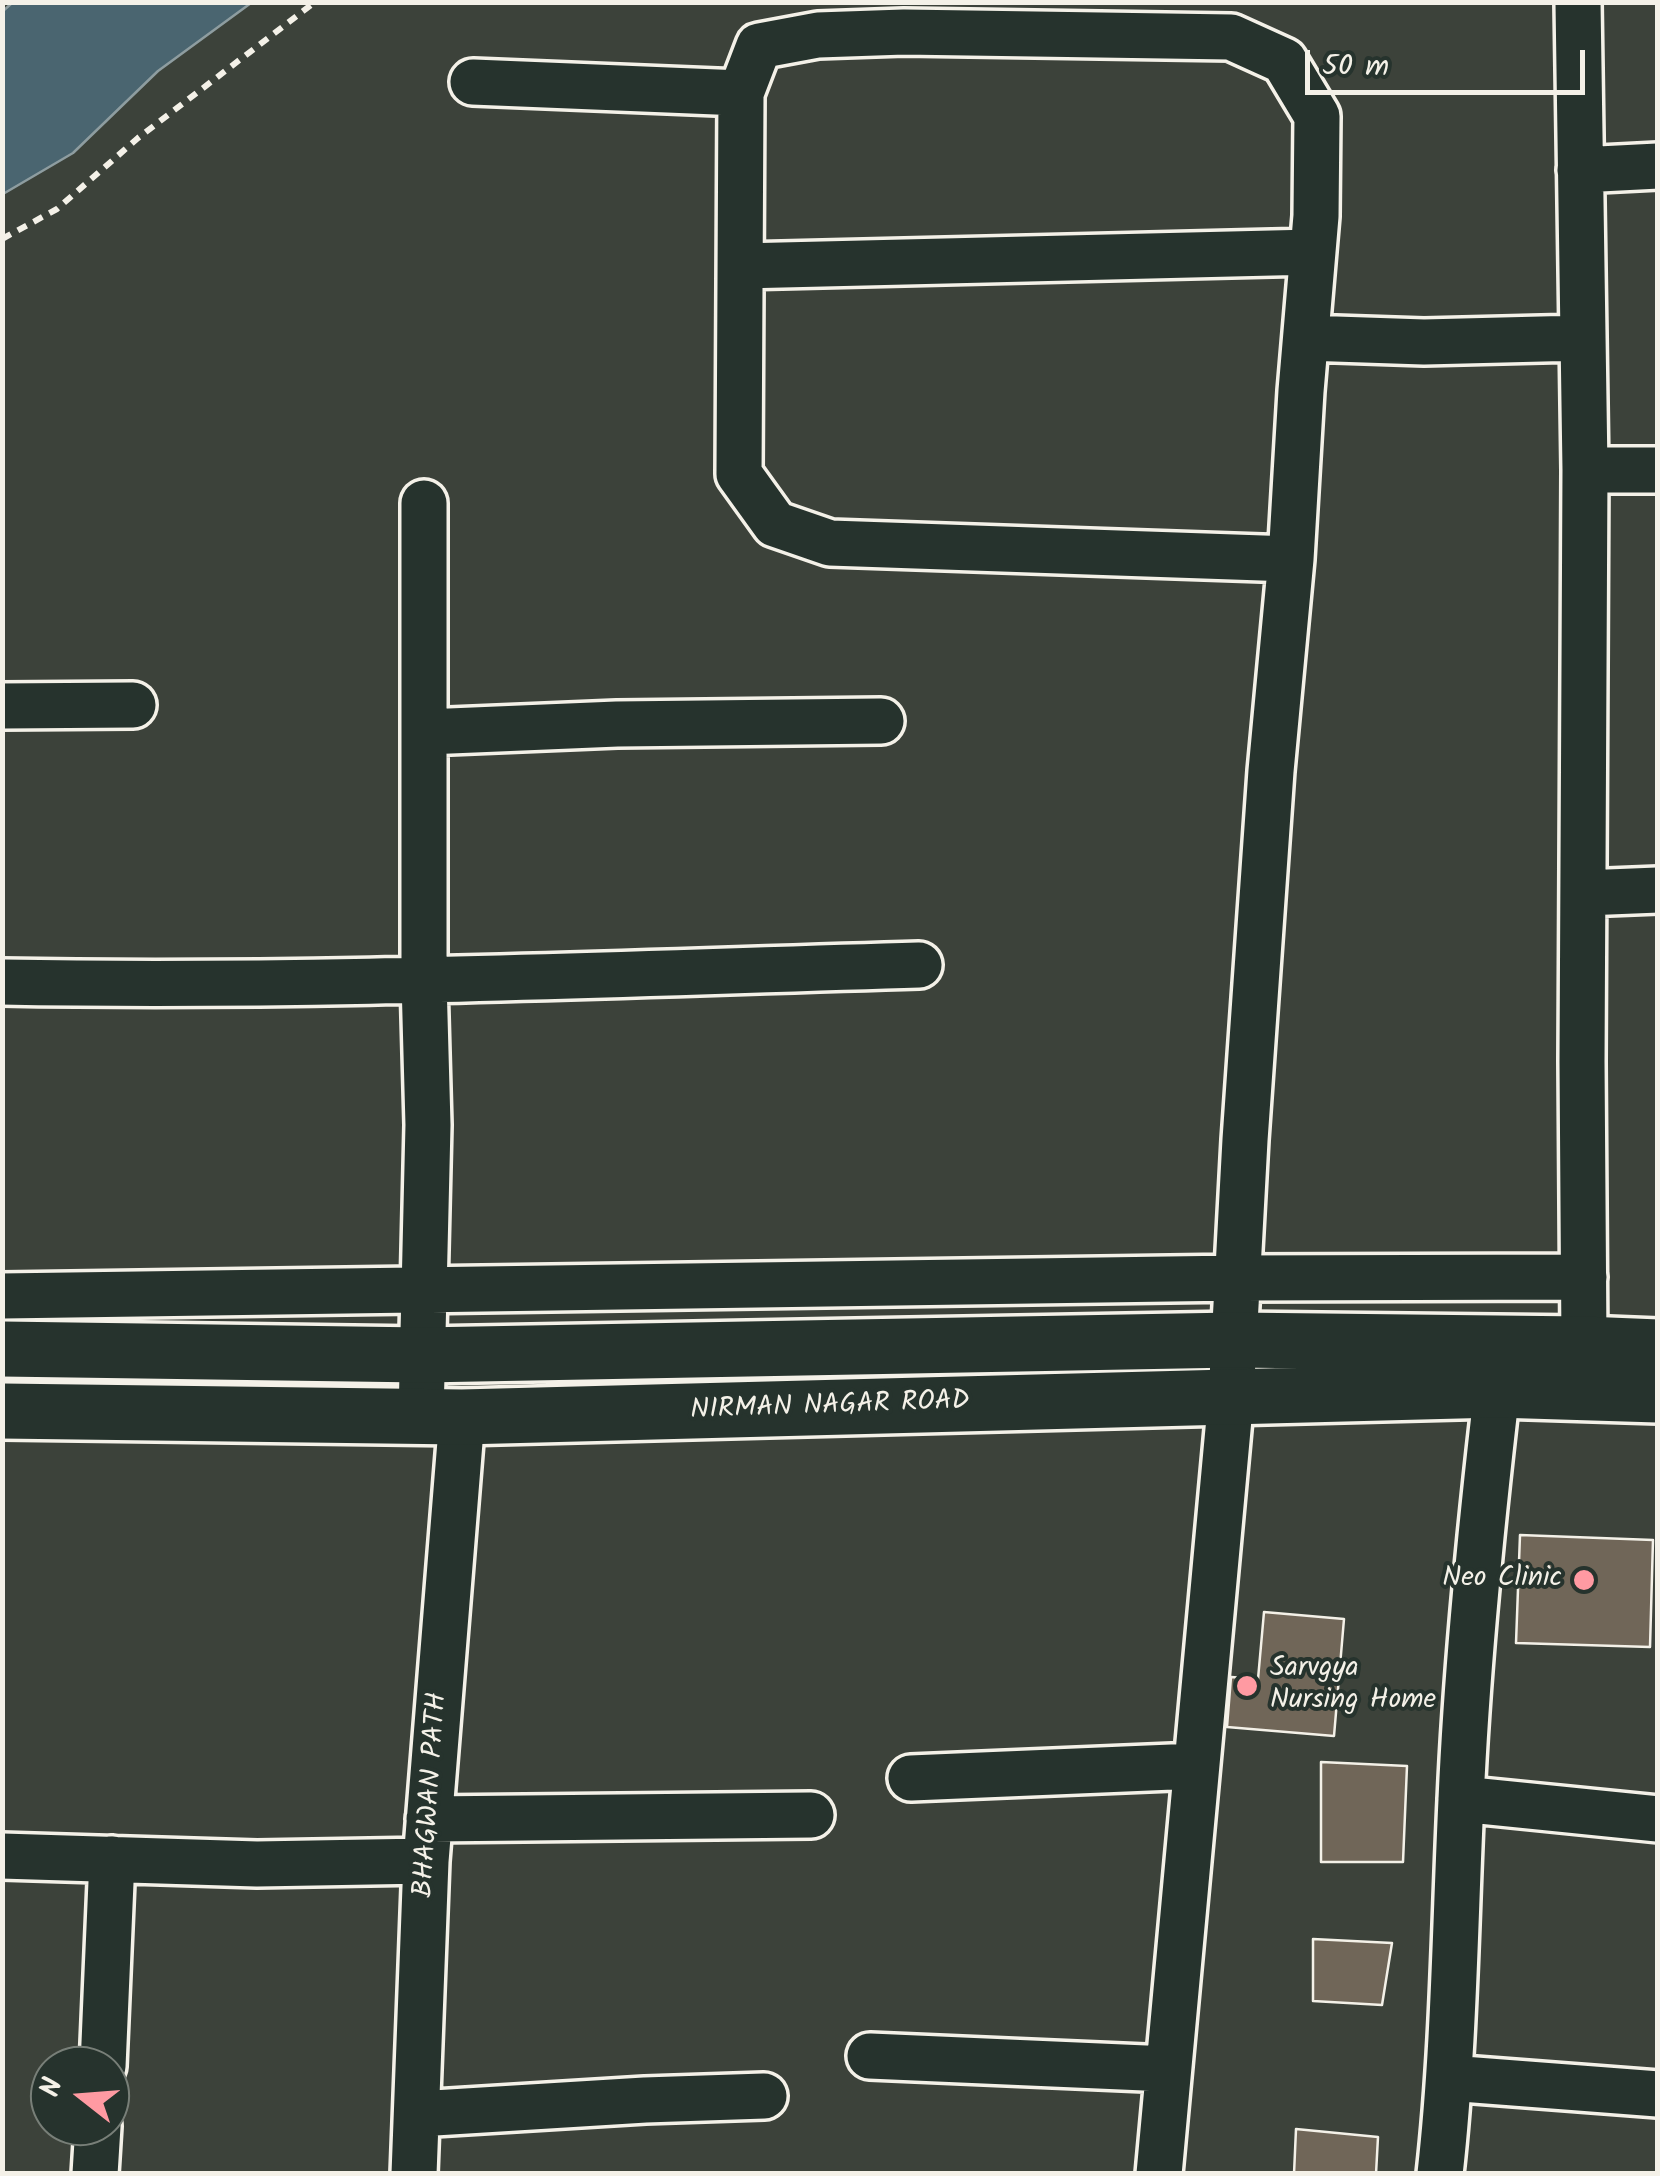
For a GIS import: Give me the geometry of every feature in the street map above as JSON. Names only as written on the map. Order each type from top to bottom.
[{"type":"street","points":[[1578,2],[1585,470],[1583,1369]]},
{"type":"street","points":[[1159,2174],[1231,1397],[1271,772],[1291,559],[1316,216],[1317,116],[1284,61],[1231,37],[904,32],[818,35],[759,46],[741,93],[739,474],[775,524],[830,543],[1291,559]]},
{"type":"street","points":[[473,82],[741,93]]},
{"type":"street","points":[[1580,170],[1658,166]]},
{"type":"street","points":[[741,266],[1312,252]]},
{"type":"street","points":[[1306,338],[1424,342],[1582,338]]},
{"type":"street","points":[[1585,470],[1658,470]]},
{"type":"street","name":"BHAGWAN PATH","points":[[414,2174],[441,1417],[422,1355],[428,1125],[424,981],[424,502]]},
{"type":"street","points":[[2,706],[133,705]]},
{"type":"street","points":[[426,732],[617,724],[881,721]]},
{"type":"street","points":[[1584,893],[1658,890]]},
{"type":"street","points":[[2,982],[424,981],[919,964]]},
{"type":"street","points":[[2,1296],[1238,1278],[1584,1277]]},
{"type":"street","points":[[1077,1281],[1079,1342]]},
{"type":"street","points":[[973,1282],[974,1344]]},
{"type":"street","points":[[118,1294],[118,1350]]},
{"type":"street","name":"NIRMAN NAGAR ROAD","points":[[2,1349],[422,1355],[1234,1340],[1583,1369],[1658,1394]]},
{"type":"street","name":"NIRMAN NAGAR ROAD","points":[[2,1411],[441,1417],[1497,1390],[1658,1348]]},
{"type":"street","points":[[1440,2174],[1481,1523],[1497,1390]]},
{"type":"street","points":[[910,1778],[1196,1766]]},
{"type":"street","points":[[1461,1799],[1658,1820]]},
{"type":"street","points":[[2,1856],[257,1864],[428,1840],[811,1815]]},
{"type":"street","points":[[104,2046],[112,1859]]},
{"type":"street","points":[[870,2056],[1168,2069]]},
{"type":"street","points":[[1449,2078],[1658,2094]]},
{"type":"street","points":[[418,2114],[764,2096]]},
{"type":"street","points":[[95,2174],[97,2146]]},
{"type":"path","points":[[2,239],[57,209],[138,138],[314,2]]},
{"type":"water","points":[[12,2],[251,3],[158,71],[73,153],[3,194],[3,11]]},
{"type":"building","points":[[1520,1535],[1653,1540],[1650,1647],[1516,1643]]},
{"type":"building","points":[[1264,1612],[1344,1619],[1334,1736],[1227,1727],[1231,1677],[1258,1679]]},
{"type":"building","points":[[1321,1762],[1407,1766],[1403,1862],[1321,1862]]},
{"type":"building","points":[[1313,1939],[1392,1943],[1382,2005],[1313,2001]]},
{"type":"building","points":[[1296,2129],[1378,2137],[1376,2174],[1294,2174]]},
{"type":"place","name":"Neo Clinic","points":[[1584,1580]]},
{"type":"place","name":"Sarvgya Nursing Home","points":[[1247,1686]]}]
